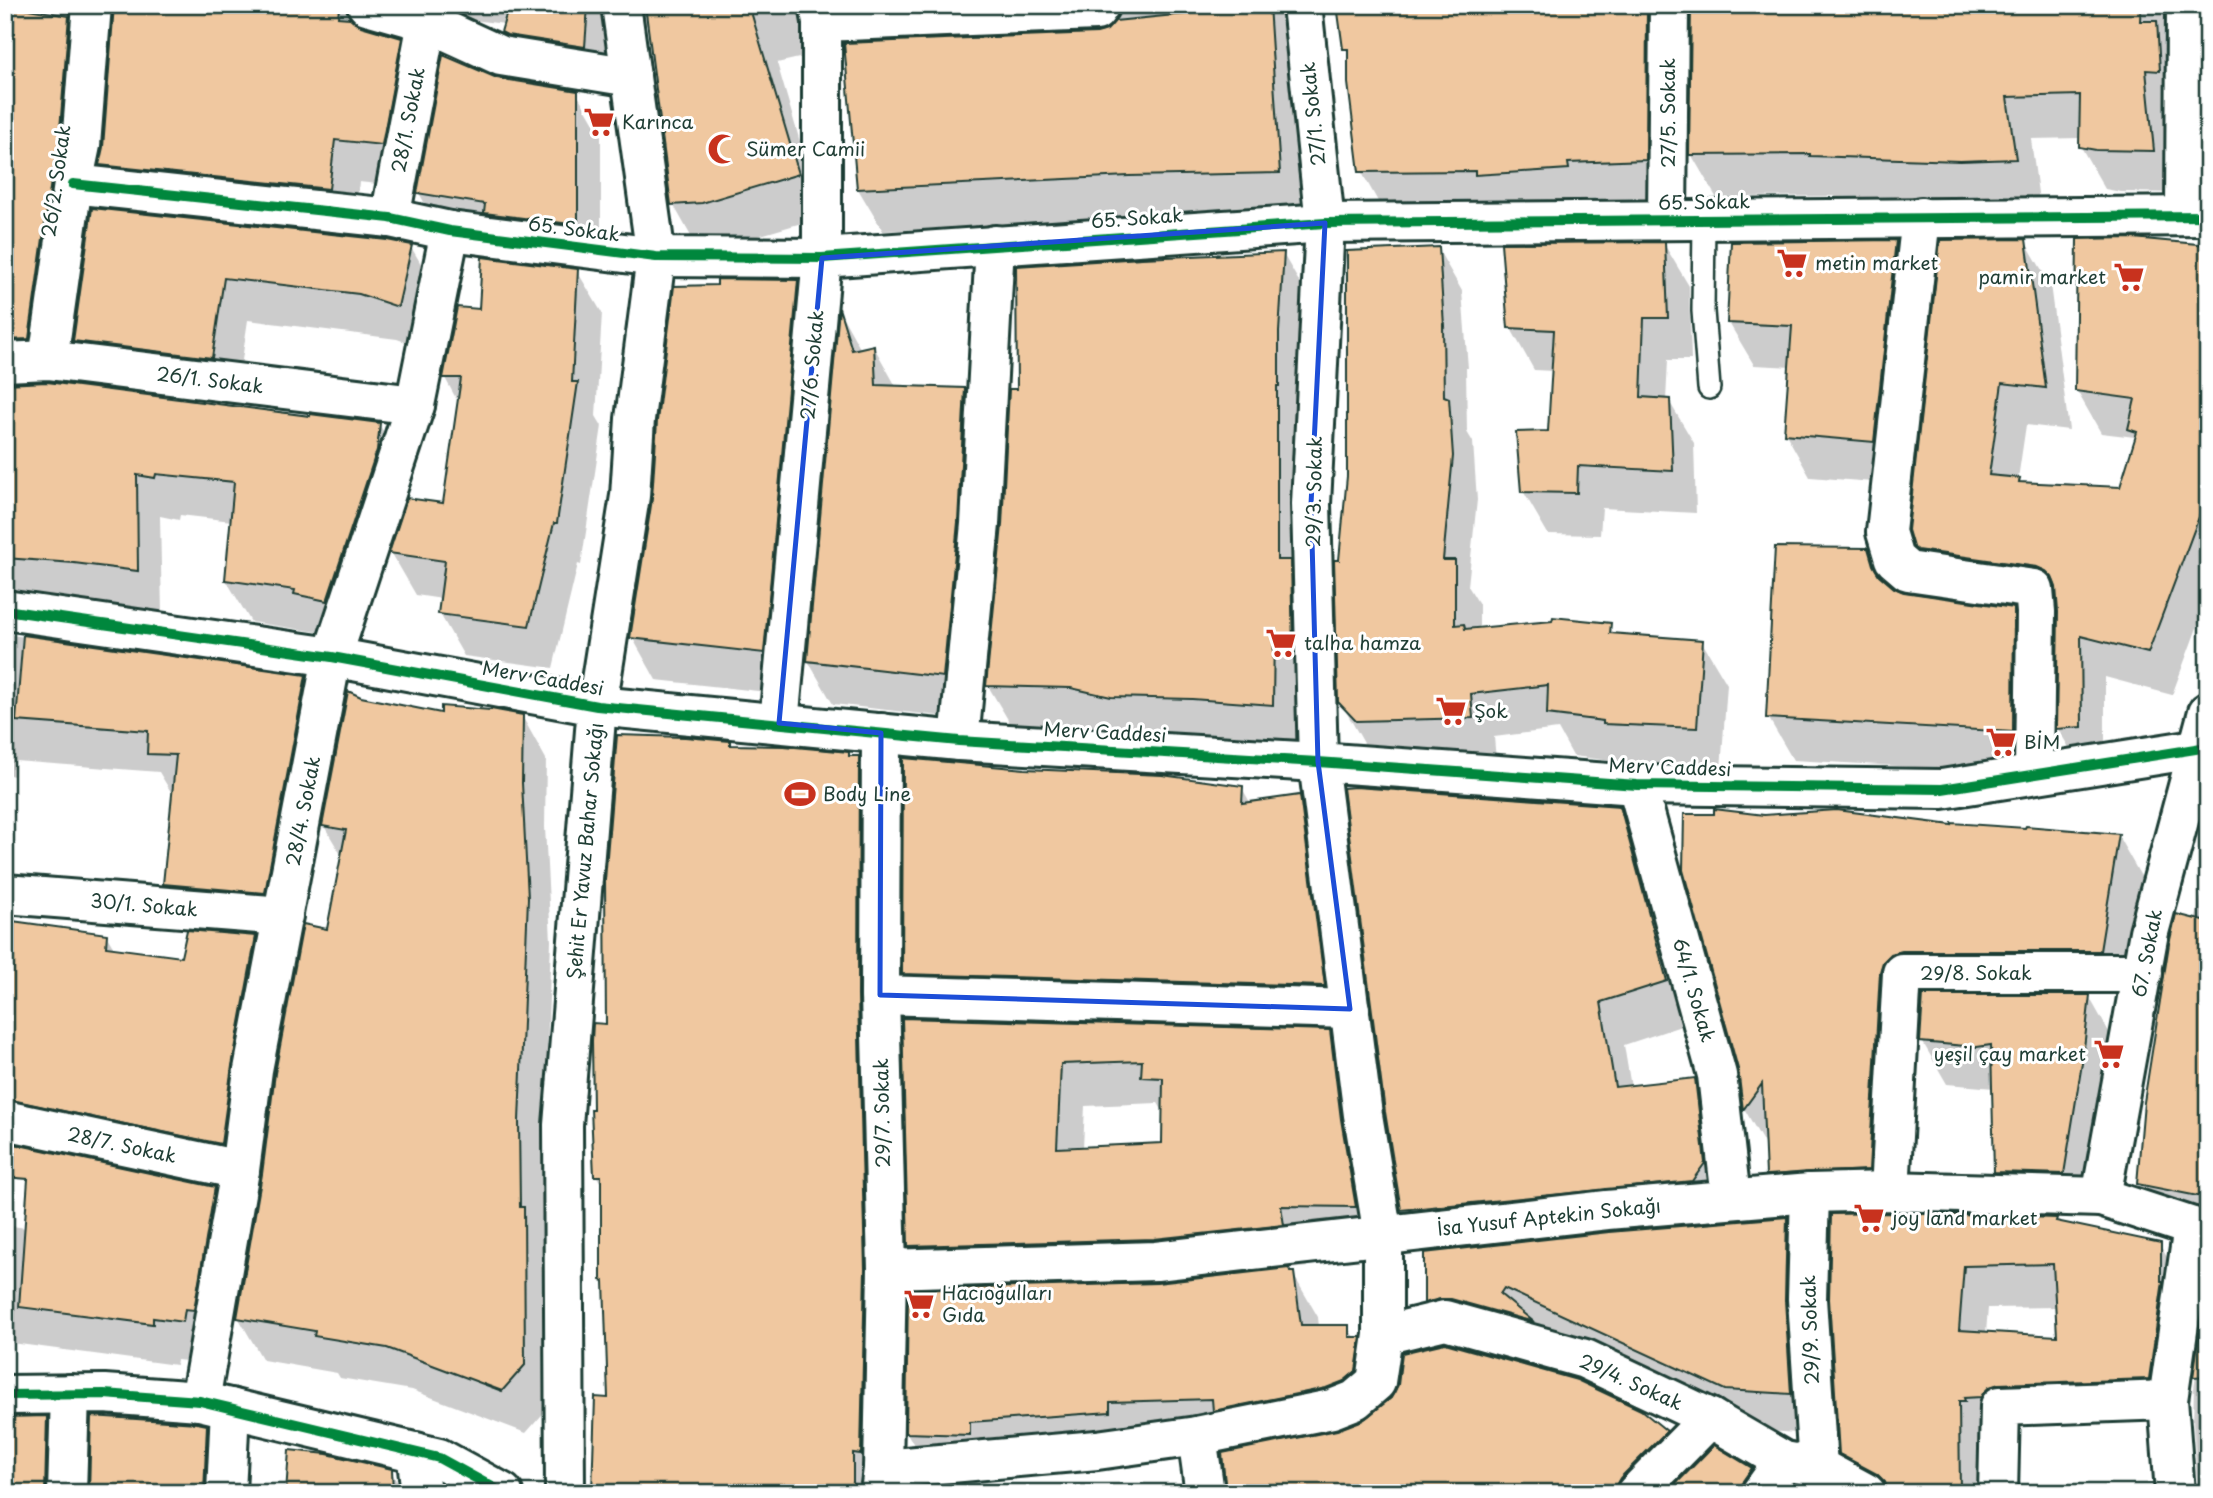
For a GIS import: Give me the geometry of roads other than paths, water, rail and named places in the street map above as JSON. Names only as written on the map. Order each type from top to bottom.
[{"type":"street","name":"26/2. Sokak","points":[[48,360],[80,145],[92,5]]},
{"type":"street","points":[[367,5],[426,22],[501,56],[631,77]]},
{"type":"street","name":"Şehit Er Yavuz Bahar Sokağı","points":[[565,1493],[563,1125],[597,706],[630,496],[635,419],[656,257],[621,5]]},
{"type":"street","points":[[821,14],[1096,10],[1100,5]]},
{"type":"street","name":"27/1. Sokak","points":[[1302,5],[1325,223]]},
{"type":"street","name":"27/5. Sokak","points":[[1669,5],[1686,219]]},
{"type":"street","points":[[2186,5],[2196,216]]},
{"type":"street","name":"27/6. Sokak","points":[[779,723],[822,258],[821,14]]},
{"type":"street","name":"28/1. Sokak","points":[[390,218],[426,22]]},
{"type":"street","name":"65. Sokak","points":[[73,184],[390,218],[450,231],[656,257],[822,258],[1325,223],[2196,216]]},
{"type":"street","points":[[1921,217],[1885,532],[1894,559],[1908,571],[2034,589],[2034,774]]},
{"type":"street","name":"29/3. Sokak","points":[[881,1481],[1197,1436],[1332,1409],[1355,1400],[1376,1382],[1382,1335],[1383,1235],[1363,1115],[1318,762],[1311,505],[1325,223]]},
{"type":"street","name":"28/4. Sokak","points":[[226,1493],[215,1405],[253,1070],[332,657],[415,405],[450,231]]},
{"type":"street","points":[[959,741],[980,524],[996,245]]},
{"type":"street","name":"26/1. Sokak","points":[[5,362],[48,360],[415,405]]},
{"type":"street","name":"Merv Caddesi","points":[[5,610],[332,657],[597,706],[959,741],[1318,762],[1637,785],[1942,789],[2203,748]]},
{"type":"street","name":"67. Sokak","points":[[2101,1197],[2149,932],[2203,748],[2208,712]]},
{"type":"street","name":"29/7. Sokak","points":[[881,733],[880,995],[887,1269],[881,1481]]},
{"type":"street","name":"64/1. Sokak","points":[[1637,785],[1717,1075],[1731,1199]]},
{"type":"street","name":"30/1. Sokak","points":[[5,894],[283,916]]},
{"type":"street","name":"29/8. Sokak","points":[[1890,1191],[1902,973],[2143,973]]},
{"type":"street","points":[[880,995],[1350,1009]]},
{"type":"street","name":"28/7. Sokak","points":[[5,1121],[240,1170]]},
{"type":"street","name":"İsa Yusuf Aptekin Sokağı","points":[[887,1269],[1156,1261],[1607,1210],[1731,1199],[1890,1191],[2101,1197],[2200,1229]]},
{"type":"street","name":"29/9. Sokak","points":[[1801,1464],[1810,1194]]},
{"type":"street","points":[[2175,1493],[2168,1401],[2200,1229]]},
{"type":"street","name":"29/4. Sokak","points":[[1382,1335],[1445,1320],[1585,1359],[1866,1493]]},
{"type":"street","points":[[67,1493],[70,1394]]},
{"type":"street","points":[[5,1395],[104,1394],[215,1405],[439,1458],[503,1493]]},
{"type":"street","points":[[1998,1493],[2000,1406],[2168,1401]]},
{"type":"street","points":[[1636,1493],[1710,1418]]},
{"type":"street","points":[[1197,1436],[1205,1493]]},
{"type":"street","points":[[416,1452],[421,1493]]},
{"type":"street","points":[[1761,1493],[1801,1464]]},
{"type":"lane","points":[[1686,219],[1703,310],[1709,388]]},
{"type":"place","name":"Karınca","points":[[599,122]]},
{"type":"place","name":"Sümer Camii","points":[[723,149]]},
{"type":"place","name":"metin market","points":[[1792,263]]},
{"type":"place","name":"pamir market","points":[[2129,277]]},
{"type":"place","name":"talha hamza","points":[[1281,643]]},
{"type":"place","name":"Şok","points":[[1451,711]]},
{"type":"place","name":"BİM","points":[[2001,742]]},
{"type":"place","name":"Body Line","points":[[800,794]]},
{"type":"place","name":"yeşil çay market","points":[[2109,1054]]},
{"type":"place","name":"joy land market","points":[[1869,1218]]},
{"type":"place","name":"Hacıoğulları Gıda","points":[[919,1304]]}]
